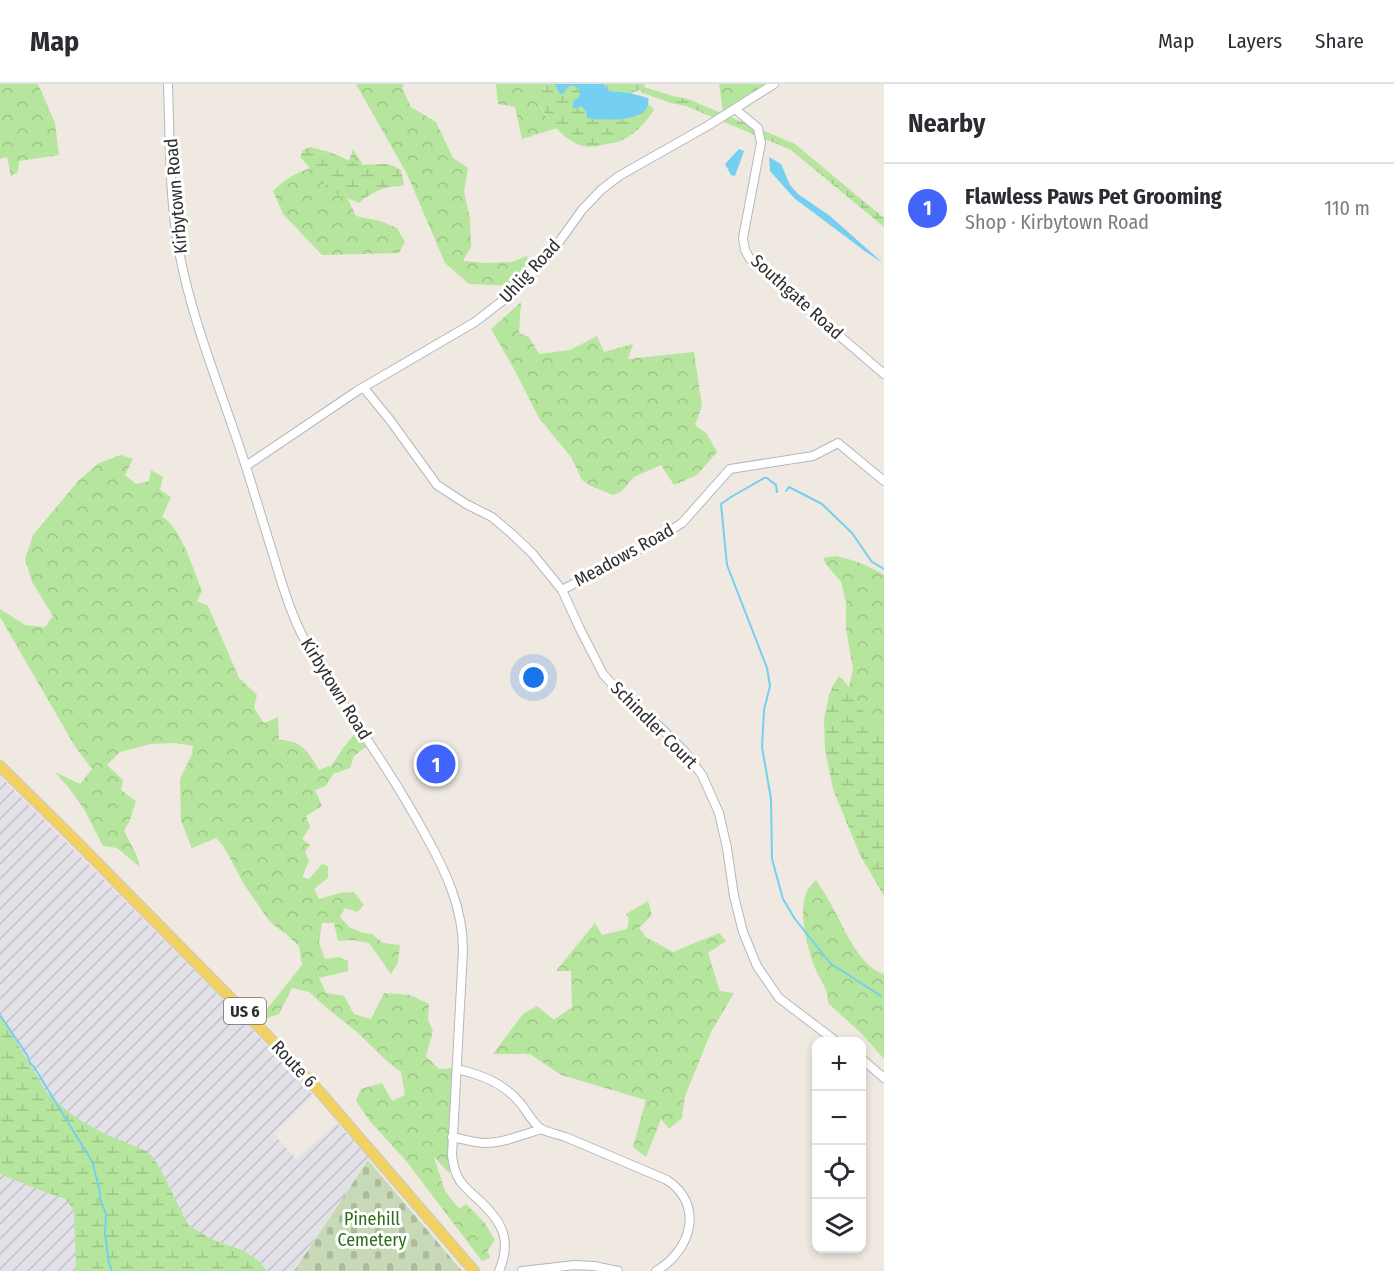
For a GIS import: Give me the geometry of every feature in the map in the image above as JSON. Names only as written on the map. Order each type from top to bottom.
[{"type":"main road","name":"Route 6","points":[[0,766],[260,1027],[320,1092],[474,1271]]},
{"type":"street","name":"Kirbytown Road","points":[[168,84],[173,206],[186,282],[282,584],[306,642],[333,688],[403,795],[433,848],[449,880],[460,915],[463,938],[452,1155],[457,1175],[467,1190],[493,1215],[502,1230],[505,1248],[499,1271]]},
{"type":"street","name":"Uhlig Road","points":[[246,466],[363,387],[475,322],[500,304],[538,268],[582,210],[602,190],[628,171],[774,84]]},
{"type":"street","name":"Southgate Road","points":[[735,109],[758,128],[761,142],[743,238],[745,250],[750,259],[884,374]]},
{"type":"street","name":"Schindler Court","points":[[363,387],[437,485],[466,504],[492,517],[532,553],[562,590],[603,674],[634,708],[657,725],[684,751],[702,775],[719,813],[740,923],[757,966],[779,998],[831,1037]]},
{"type":"street","name":"Meadows Road","points":[[562,590],[682,523],[730,469],[813,456],[838,443],[884,481]]},
{"type":"street","points":[[866,1063],[884,1078]]},
{"type":"street","points":[[457,1069],[477,1074],[501,1085],[518,1100],[542,1130],[568,1138],[667,1180],[681,1191],[688,1204],[691,1218],[689,1228],[677,1252],[656,1271]]},
{"type":"street","points":[[452,1137],[488,1143],[504,1141],[542,1130]]},
{"type":"street","points":[[522,1271],[575,1265],[618,1271]]},
{"type":"shaded area","points":[[0,776],[236,1012],[313,1095],[274,1134],[296,1159],[337,1123],[369,1158],[293,1271],[0,1271]]},
{"type":"green space","points":[[0,84],[38,84],[55,123],[59,155],[19,161],[18,172],[11,176],[7,157],[0,159]]},
{"type":"green space","points":[[356,84],[404,84],[402,88],[411,107],[436,122],[453,158],[468,168],[464,192],[470,219],[471,247],[463,261],[512,262],[527,256],[531,273],[513,286],[469,284],[445,263],[407,174]]},
{"type":"green space","points":[[496,84],[527,84],[545,115],[557,128],[522,139],[515,107],[498,104]]},
{"type":"green space","points":[[527,84],[577,87],[581,90],[574,109],[582,107],[587,118],[607,120],[649,104],[654,110],[640,128],[631,135],[615,143],[586,147],[574,142],[557,129]]},
{"type":"green space","points":[[604,84],[645,84],[644,87],[688,99],[795,144],[884,218],[884,227],[791,150],[686,106],[671,103],[640,90],[630,93],[609,91]]},
{"type":"green space","points":[[719,84],[773,84],[723,112]]},
{"type":"green space","points":[[310,147],[330,152],[359,165],[394,166],[401,170],[404,185],[377,191],[359,203],[337,194],[326,186],[300,157],[303,150]]},
{"type":"green space","points":[[353,149],[371,178],[346,195],[356,216],[380,221],[397,228],[405,242],[399,253],[322,255],[283,214],[273,191],[299,172],[349,161]]},
{"type":"green space","points":[[521,302],[519,333],[529,337],[539,354],[570,350],[597,336],[604,352],[633,344],[628,359],[694,352],[702,406],[695,425],[707,434],[717,452],[697,475],[674,485],[661,465],[634,477],[621,492],[613,495],[582,480],[571,457],[539,418],[491,329]]},
{"type":"green space","points":[[121,455],[133,459],[125,475],[136,484],[149,481],[151,470],[163,477],[160,490],[171,497],[162,517],[175,529],[191,561],[202,591],[197,601],[208,606],[239,678],[257,695],[254,708],[264,723],[278,717],[279,740],[293,742],[304,748],[319,770],[332,765],[357,731],[367,746],[354,756],[350,768],[333,774],[326,786],[315,790],[322,806],[306,816],[310,827],[302,839],[310,845],[305,852],[309,861],[302,877],[309,879],[322,864],[328,866],[328,878],[314,889],[319,899],[354,892],[364,905],[357,912],[345,908],[340,917],[349,927],[372,934],[383,943],[400,945],[398,962],[391,974],[369,943],[352,940],[338,941],[334,923],[322,923],[319,943],[325,959],[339,957],[348,961],[348,971],[319,978],[326,993],[344,996],[354,1014],[371,1019],[384,993],[410,995],[429,1004],[428,1020],[433,1031],[426,1056],[439,1069],[455,1068],[453,1121],[449,1128],[456,1151],[449,1173],[434,1157],[445,1191],[459,1209],[466,1204],[484,1222],[495,1240],[488,1250],[490,1258],[482,1261],[407,1162],[369,1120],[356,1101],[361,1089],[382,1083],[392,1101],[405,1095],[401,1072],[309,992],[292,988],[279,1014],[267,1018],[267,1009],[302,965],[299,946],[270,922],[245,886],[224,847],[216,838],[192,848],[181,821],[180,779],[192,754],[193,746],[174,743],[151,744],[120,752],[107,765],[123,780],[121,790],[136,801],[124,831],[140,867],[117,848],[103,846],[84,809],[55,772],[80,784],[92,769],[76,748],[0,617],[0,609],[25,625],[45,627],[53,616],[32,582],[25,559],[33,535],[79,480],[99,463]]},
{"type":"green space","points":[[836,556],[861,563],[884,575],[884,737],[869,721],[849,687],[853,669],[846,629],[846,602],[841,582],[823,558]]},
{"type":"green space","points":[[839,676],[849,687],[869,721],[884,737],[884,896],[860,855],[833,789],[825,750],[824,720],[829,695]]},
{"type":"green space","points":[[816,880],[860,956],[875,970],[884,974],[884,1059],[866,1037],[828,1003],[826,991],[810,954],[803,921],[804,900]]},
{"type":"green space","points":[[648,901],[652,915],[639,928],[646,937],[673,952],[719,933],[726,941],[708,953],[720,991],[734,993],[711,1032],[685,1096],[682,1118],[669,1129],[661,1119],[646,1157],[633,1147],[646,1100],[561,1075],[530,1054],[493,1054],[523,1014],[537,1006],[554,1020],[572,1007],[571,971],[556,971],[595,923],[602,935],[627,929],[629,919],[626,914]]},
{"type":"green space","points":[[0,1015],[47,1093],[83,1122],[146,1151],[153,1157],[163,1174],[188,1225],[211,1239],[244,1251],[259,1261],[267,1271],[76,1271],[74,1211],[66,1199],[0,1174]]},
{"type":"green space","name":"Pinehill Cemetery","points":[[368,1160],[462,1271],[294,1271]]},
{"type":"water","points":[[554,84],[604,84],[609,91],[648,98],[648,106],[643,112],[625,118],[604,120],[587,118],[582,107],[573,109],[573,103],[579,97],[580,90],[571,86],[560,94]]},
{"type":"water","points":[[739,149],[744,151],[735,176],[731,175],[725,164]]},
{"type":"water","points":[[769,157],[781,164],[790,185],[798,194],[830,216],[883,263],[794,198],[770,171]]},
{"type":"waterway","points":[[777,492],[776,485],[764,478],[721,504],[727,565],[767,668],[770,686],[764,710],[762,747],[771,799],[772,859],[783,899],[795,919],[830,963],[881,996]]},
{"type":"waterway","points":[[786,491],[789,487],[822,504],[852,533],[872,562],[884,569]]},
{"type":"waterway","points":[[0,1015],[93,1163],[100,1199],[106,1214],[105,1234],[112,1271]]},
{"type":"place","name":"Flawless Paws Pet Grooming","points":[[436,764]]}]
